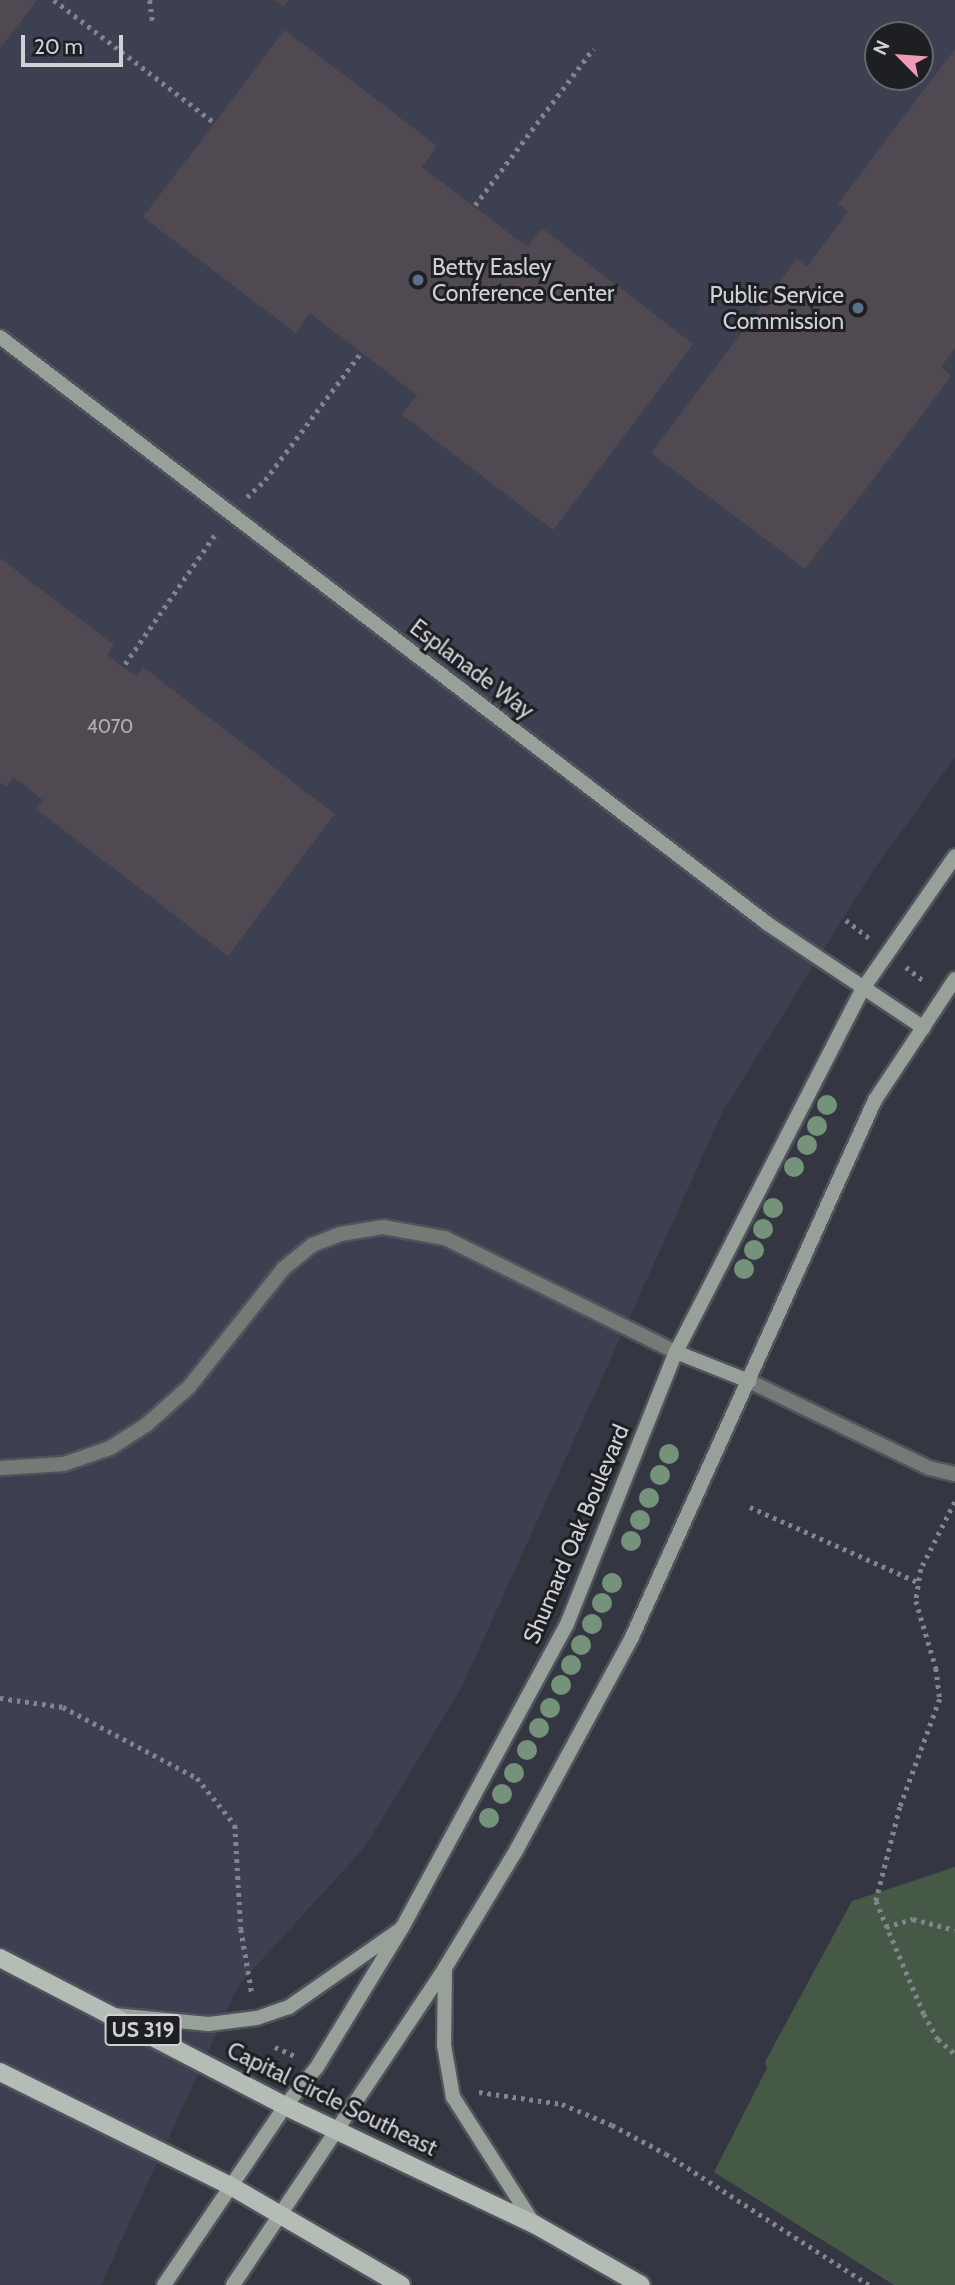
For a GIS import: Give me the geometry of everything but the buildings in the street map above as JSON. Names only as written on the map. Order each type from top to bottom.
[{"type":"main road","name":"Capital Circle Southeast","points":[[0,1958],[285,2106],[534,2224],[641,2285]]},
{"type":"main road","points":[[0,2072],[229,2185],[401,2285]]},
{"type":"street","name":"Esplanade Way","points":[[0,337],[768,924],[862,990],[924,1028]]},
{"type":"street","name":"Shumard Oak Boulevard","points":[[164,2285],[229,2185],[285,2106],[317,2067],[402,1928],[567,1624],[676,1352],[862,990],[955,856]]},
{"type":"street","points":[[233,2285],[279,2212],[445,1968],[517,1849],[632,1637],[749,1381],[835,1181],[875,1100],[955,978]]},
{"type":"street","points":[[676,1352],[749,1381]]},
{"type":"street","points":[[114,2015],[209,2024],[257,2018],[289,2007],[402,1928]]},
{"type":"street","points":[[445,1968],[444,2045],[453,2096],[534,2224]]},
{"type":"lane","points":[[0,1468],[64,1464],[110,1448],[146,1425],[189,1387],[284,1268],[312,1245],[341,1234],[383,1227],[445,1238],[676,1352]]},
{"type":"lane","points":[[749,1381],[929,1468],[955,1474]]},
{"type":"path","points":[[54,0],[215,122]]},
{"type":"path","points":[[150,0],[153,25]]},
{"type":"path","points":[[475,205],[593,49]]},
{"type":"path","points":[[125,664],[230,512],[265,480],[360,354]]},
{"type":"path","points":[[955,1502],[918,1583],[917,1611],[936,1668],[940,1699],[879,1877],[876,1901],[924,2014],[938,2039],[955,2054]]},
{"type":"path","points":[[750,1507],[918,1583]]},
{"type":"path","points":[[0,1698],[63,1707],[197,1778],[235,1825],[241,1929],[253,2005]]},
{"type":"path","points":[[886,1927],[913,1919],[955,1930]]},
{"type":"path","points":[[471,2091],[562,2104],[612,2125],[666,2154],[869,2285]]},
{"type":"shaded area","points":[[0,0],[955,0],[955,757],[870,875],[723,1111],[461,1689],[364,1848],[238,1986],[101,2285],[0,2285]]},
{"type":"green space","points":[[955,1867],[955,2285],[894,2285],[714,2172],[767,2068],[765,2062],[852,1901]]},
{"type":"place","name":"Betty Easley Conference Center","points":[[418,280]]},
{"type":"place","name":"Public Service Commission","points":[[858,308]]}]
